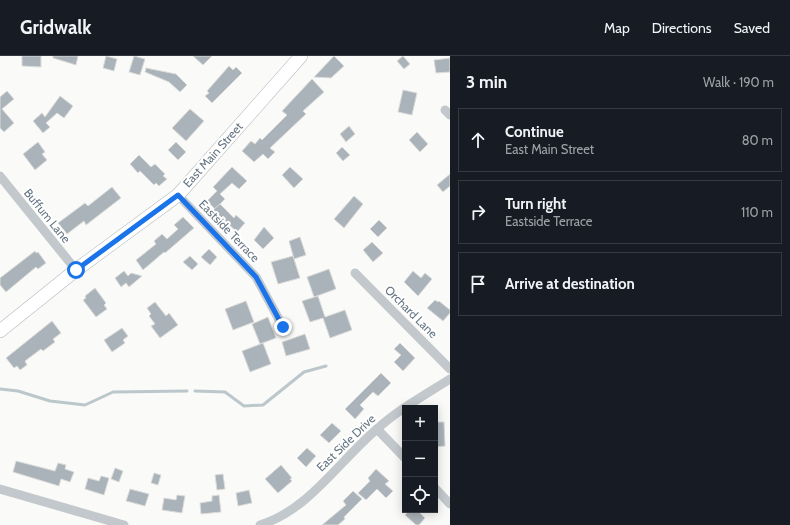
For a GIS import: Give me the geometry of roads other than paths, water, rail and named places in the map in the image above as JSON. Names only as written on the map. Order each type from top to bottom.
[{"type":"main road","name":"East Main Street","points":[[0,331],[76,270],[178,195],[301,56]]},
{"type":"street","name":"Buffum Lane","points":[[0,176],[76,270]]},
{"type":"street","name":"Eastside Terrace","points":[[178,195],[256,277],[283,327]]},
{"type":"street","name":"Orchard Lane","points":[[355,273],[450,369]]},
{"type":"street","name":"East Side Drive","points":[[260,525],[293,510],[377,429],[397,412],[450,379]]},
{"type":"street","points":[[377,429],[402,455]]},
{"type":"street","points":[[0,489],[124,525]]},
{"type":"street","points":[[438,491],[450,504]]},
{"type":"waterway","points":[[195,391],[225,392],[244,406],[263,405],[304,372],[326,366]]},
{"type":"waterway","points":[[0,389],[18,391],[50,401],[85,405],[113,392],[187,391]]}]
